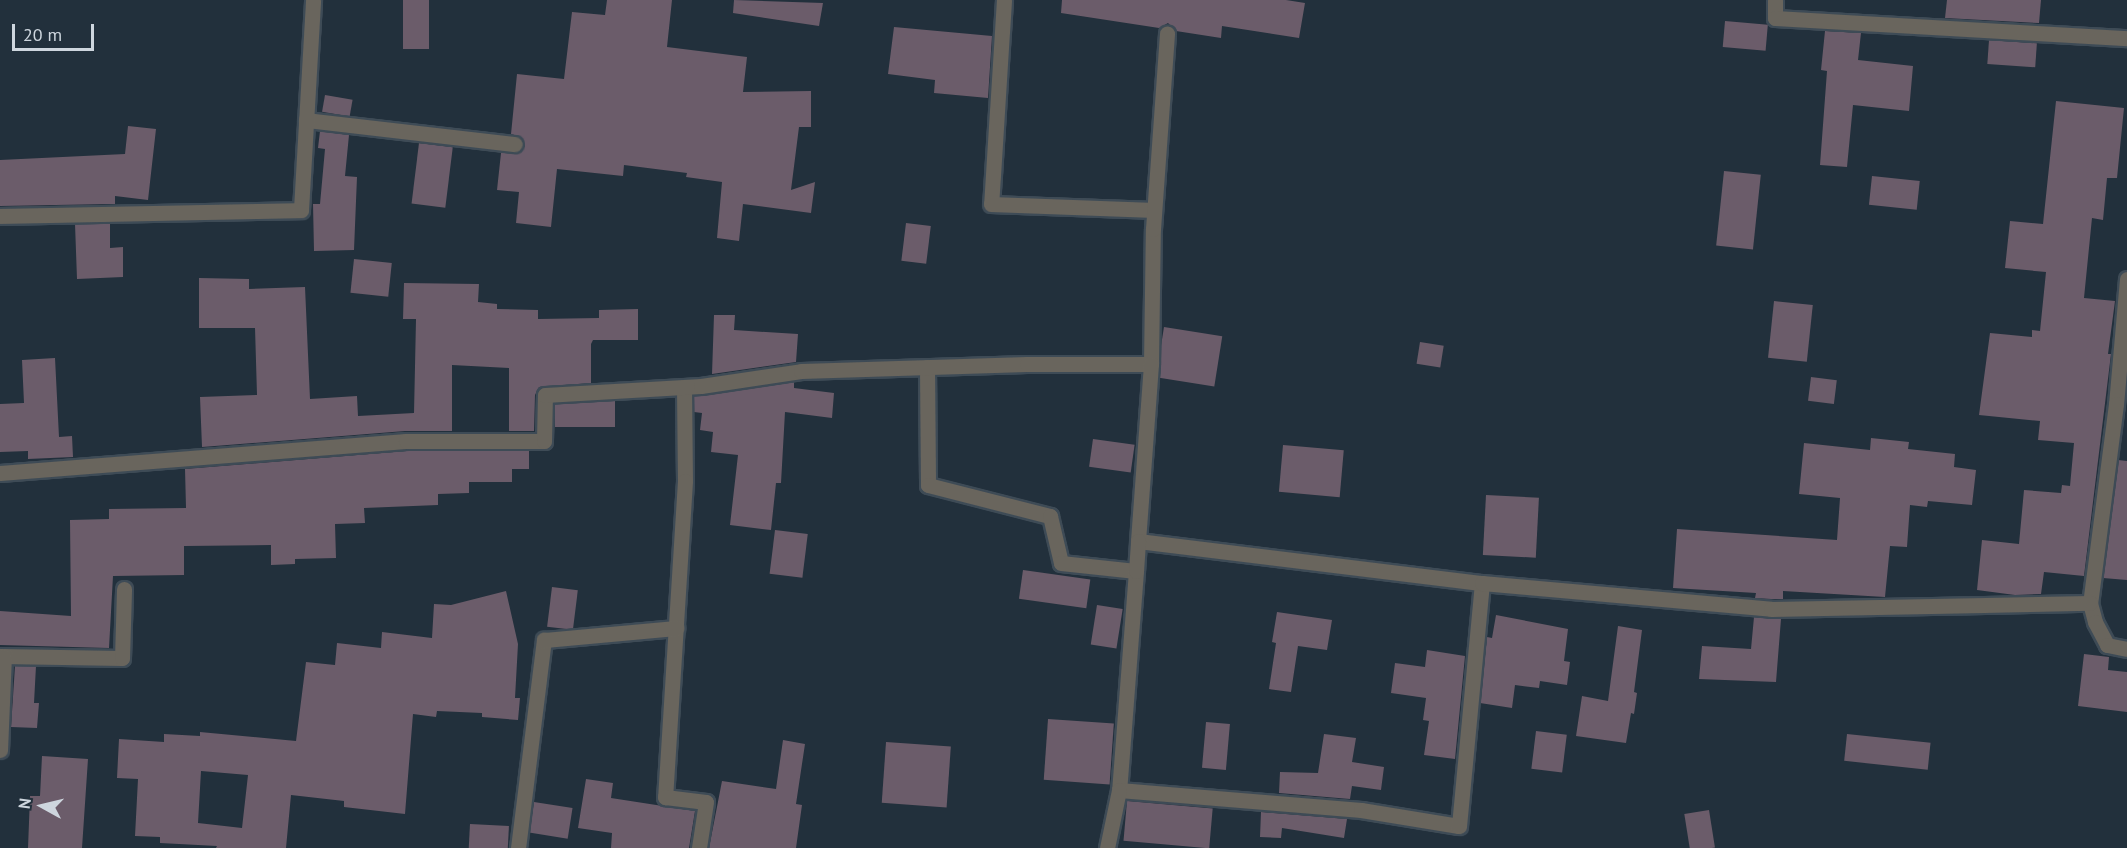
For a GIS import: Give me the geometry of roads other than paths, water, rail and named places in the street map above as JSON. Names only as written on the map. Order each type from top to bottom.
[{"type":"street","points":[[0,216],[300,210],[313,0]]},
{"type":"street","points":[[1005,0],[991,204],[1154,210]]},
{"type":"street","points":[[1775,0],[1775,18],[2127,38]]},
{"type":"street","points":[[1107,848],[1119,790],[1136,571],[1151,364],[1154,210],[1167,33]]},
{"type":"street","points":[[306,120],[515,144]]},
{"type":"street","points":[[2127,279],[2116,404],[2090,603],[2095,622],[2107,645],[2127,649]]},
{"type":"street","points":[[0,473],[406,441],[544,441],[545,395],[684,387],[801,372],[1027,364],[1151,364]]},
{"type":"street","points":[[927,367],[928,485],[1050,516],[1061,563],[1136,571]]},
{"type":"street","points":[[684,387],[685,481],[665,797],[706,802],[699,848]]},
{"type":"street","points":[[1138,541],[1482,583],[1771,609],[2090,603]]},
{"type":"street","points":[[1119,790],[1361,810],[1459,826],[1482,583]]},
{"type":"street","points":[[0,750],[2,656],[122,658],[124,589]]},
{"type":"street","points":[[518,848],[544,640],[676,628]]}]
